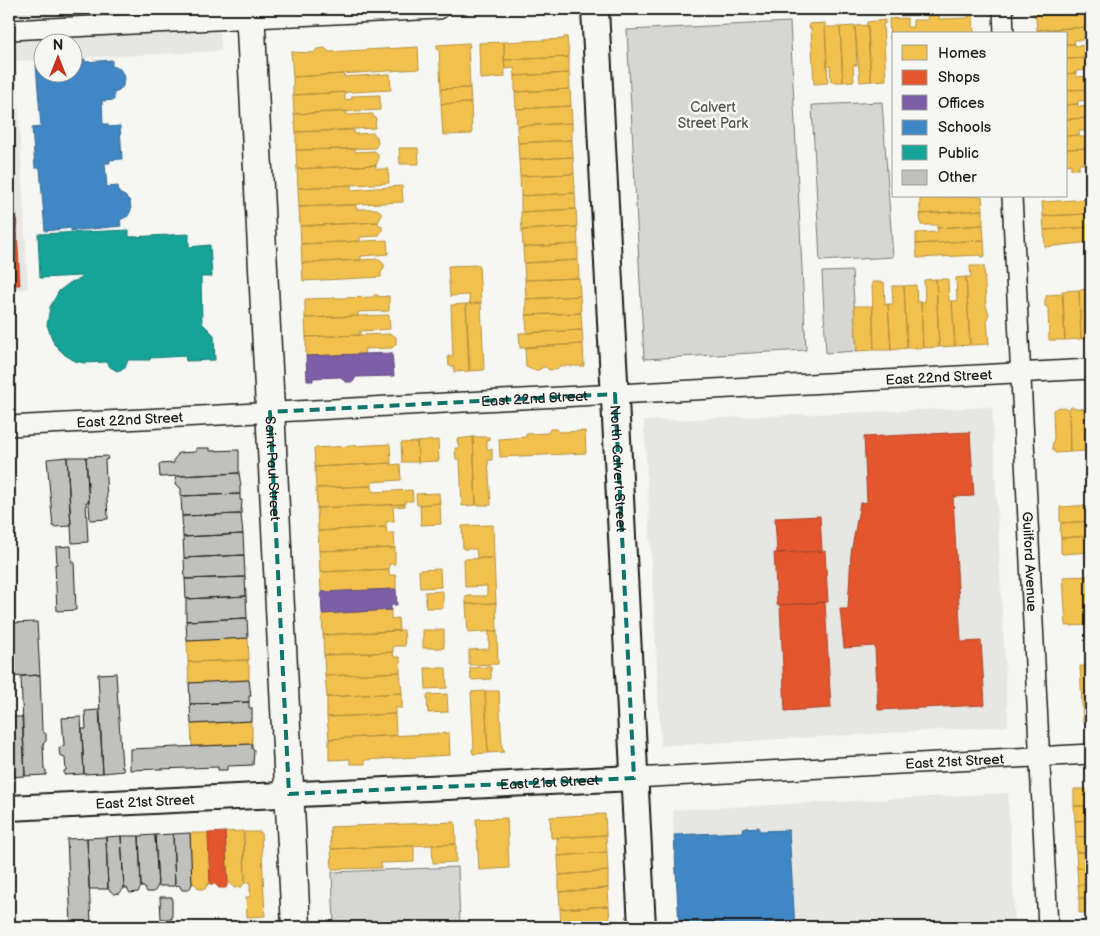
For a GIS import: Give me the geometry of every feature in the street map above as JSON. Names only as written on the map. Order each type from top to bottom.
[{"type":"main road","name":"North Calvert Street","points":[[595,9],[642,927]]},
{"type":"main road","name":"Saint Paul Street","points":[[250,13],[296,927]]},
{"type":"street","points":[[9,30],[250,13],[439,9]]},
{"type":"street","points":[[1003,9],[1004,32]]},
{"type":"street","name":"Guilford Avenue","points":[[1012,198],[1048,927]]},
{"type":"street","name":"East 22nd Street","points":[[9,426],[1091,369]]},
{"type":"street","name":"East 21st Street","points":[[9,808],[1091,754]]},
{"type":"highlighted area","points":[[615,394],[634,778],[289,794],[270,412]]},
{"type":"shaded area","points":[[9,9],[218,9],[221,51],[82,58],[82,32],[32,32],[32,60],[16,61],[28,289],[9,290]]},
{"type":"shaded area","points":[[992,407],[1008,726],[661,746],[644,421]]},
{"type":"shaded area","points":[[1008,793],[1015,927],[679,927],[673,810]]},
{"type":"green space","name":"Calvert Street Park","points":[[790,22],[806,350],[644,359],[627,30]]},
{"type":"green space","points":[[882,102],[893,257],[820,261],[812,105]]},
{"type":"green space","points":[[852,271],[857,351],[826,353],[822,272]]},
{"type":"green space","points":[[458,867],[460,927],[334,927],[332,872]]},
{"type":"building: Homes","points":[[1058,9],[1067,9],[1067,13],[1088,12],[1089,27],[1037,30],[1036,18],[1032,14],[1034,12],[1037,15],[1058,14]]},
{"type":"building: Homes","points":[[927,15],[939,15],[939,19],[968,18],[968,16],[973,15],[974,32],[892,32],[892,39],[890,39],[889,19],[907,18],[907,27],[913,27],[913,20],[928,20]]},
{"type":"building: Homes","points":[[885,20],[885,24],[883,24],[886,80],[871,81],[867,22]]},
{"type":"building: Homes","points":[[825,23],[828,83],[814,84],[811,28],[809,28],[809,24]]},
{"type":"building: Homes","points":[[868,25],[871,81],[860,82],[855,26]]},
{"type":"building: Homes","points":[[855,26],[857,65],[853,65],[854,81],[843,82],[840,27]]},
{"type":"building: Homes","points":[[825,27],[840,27],[843,82],[831,82],[830,66],[827,66]]},
{"type":"building: Homes","points":[[1089,27],[1089,40],[1074,40],[1075,44],[1068,44],[1068,32],[1037,32],[1037,30]]},
{"type":"building: Homes","points":[[564,37],[567,37],[569,57],[504,60],[504,42],[564,39]]},
{"type":"building: Homes","points":[[504,42],[505,77],[480,79],[479,43]]},
{"type":"building: Homes","points":[[469,43],[470,88],[441,89],[439,49],[437,49],[437,45]]},
{"type":"building: Homes","points":[[1068,44],[1075,44],[1075,46],[1090,45],[1090,58],[1068,59]]},
{"type":"building: Homes","points":[[418,47],[419,69],[293,77],[291,52],[314,53],[317,49],[325,48],[329,52]]},
{"type":"building: Homes","points":[[569,57],[569,73],[515,76],[514,68],[505,69],[504,60]]},
{"type":"building: Homes","points":[[1090,58],[1091,70],[1068,74],[1068,59]]},
{"type":"building: Homes","points":[[569,73],[570,89],[515,92],[515,76]]},
{"type":"building: Homes","points":[[1076,73],[1076,77],[1091,76],[1091,89],[1068,90],[1068,74]]},
{"type":"building: Homes","points":[[344,74],[344,77],[390,74],[391,90],[293,95],[293,77]]},
{"type":"building: Homes","points":[[470,88],[471,103],[441,104],[441,89]]},
{"type":"building: Homes","points":[[570,89],[571,106],[516,109],[515,92]]},
{"type":"building: Homes","points":[[1091,89],[1091,100],[1078,101],[1078,104],[1068,105],[1068,90]]},
{"type":"building: Homes","points":[[345,92],[345,100],[352,99],[352,96],[380,95],[380,110],[294,114],[293,95]]},
{"type":"building: Homes","points":[[471,103],[472,134],[443,135],[441,104]]},
{"type":"building: Homes","points":[[1078,104],[1078,107],[1091,106],[1091,118],[1068,119],[1068,105]]},
{"type":"building: Homes","points":[[571,106],[572,123],[517,126],[516,109]]},
{"type":"building: Homes","points":[[347,111],[347,115],[373,114],[373,117],[376,118],[375,128],[296,132],[294,114]]},
{"type":"building: Homes","points":[[1091,118],[1091,131],[1079,131],[1079,135],[1068,136],[1068,119]]},
{"type":"building: Homes","points":[[572,123],[572,140],[518,143],[517,126]]},
{"type":"building: Homes","points":[[354,130],[354,134],[374,133],[378,143],[375,148],[296,150],[296,132]]},
{"type":"building: Homes","points":[[1068,136],[1091,137],[1091,148],[1068,149]]},
{"type":"building: Homes","points":[[572,140],[573,157],[519,160],[518,143]]},
{"type":"building: Homes","points":[[399,148],[418,148],[419,164],[400,164]]},
{"type":"building: Homes","points":[[1091,148],[1091,164],[1079,164],[1079,169],[1071,169],[1071,164],[1068,165],[1068,149]]},
{"type":"building: Homes","points":[[355,149],[355,152],[375,151],[378,155],[376,165],[297,169],[296,150]]},
{"type":"building: Homes","points":[[573,157],[574,174],[520,176],[519,160]]},
{"type":"building: Homes","points":[[376,165],[376,169],[388,169],[389,183],[298,188],[297,169]]},
{"type":"building: Homes","points":[[574,174],[575,193],[521,196],[520,176]]},
{"type":"building: Homes","points":[[351,185],[351,190],[402,186],[403,202],[299,207],[298,188]]},
{"type":"building: Homes","points":[[575,193],[576,209],[521,212],[521,196]]},
{"type":"building: Homes","points":[[982,198],[983,210],[920,214],[920,199]]},
{"type":"building: Homes","points":[[1091,199],[1091,210],[1087,210],[1087,214],[1043,216],[1042,202]]},
{"type":"building: Homes","points":[[356,205],[356,209],[377,209],[381,212],[378,222],[300,226],[299,207]]},
{"type":"building: Homes","points":[[576,209],[577,227],[522,230],[521,212]]},
{"type":"building: Homes","points":[[983,210],[983,225],[937,228],[937,225],[921,225],[920,214]]},
{"type":"building: Homes","points":[[1087,214],[1087,217],[1091,216],[1091,227],[1044,230],[1043,216]]},
{"type":"building: Homes","points":[[378,222],[382,226],[382,231],[378,236],[360,237],[360,241],[301,244],[300,226]]},
{"type":"building: Homes","points":[[983,225],[984,240],[916,244],[916,233],[938,232],[937,228]]},
{"type":"building: Homes","points":[[577,227],[578,244],[523,247],[522,230]]},
{"type":"building: Homes","points":[[1091,227],[1091,242],[1045,247],[1044,230]]},
{"type":"building: Homes","points":[[387,240],[388,254],[361,256],[361,260],[302,263],[301,244]]},
{"type":"building: Homes","points":[[984,240],[985,256],[917,258],[916,244]]},
{"type":"building: Homes","points":[[578,244],[578,260],[524,263],[523,247]]},
{"type":"building: Homes","points":[[380,259],[384,264],[381,277],[303,281],[302,263]]},
{"type":"building: Homes","points":[[578,260],[579,278],[525,280],[524,263]]},
{"type":"building: Homes","points":[[479,265],[481,303],[470,304],[469,295],[450,296],[448,266]]},
{"type":"building: Homes","points":[[970,266],[984,266],[986,306],[989,313],[987,320],[989,344],[970,345],[966,277],[971,277]]},
{"type":"building: Homes","points":[[966,277],[970,345],[955,346],[952,301],[957,301],[956,278]]},
{"type":"building: Homes","points":[[579,278],[580,296],[526,299],[525,280]]},
{"type":"building: Homes","points":[[936,279],[948,279],[949,301],[952,301],[955,346],[939,347]]},
{"type":"building: Homes","points":[[936,279],[939,347],[923,348],[921,302],[925,302],[924,280]]},
{"type":"building: Homes","points":[[872,282],[884,282],[885,305],[888,304],[891,350],[874,350]]},
{"type":"building: Homes","points":[[916,285],[917,302],[921,302],[923,348],[907,348],[904,286]]},
{"type":"building: Homes","points":[[892,286],[904,286],[907,348],[891,350],[888,304],[893,304]]},
{"type":"building: Homes","points":[[1091,289],[1091,338],[1081,339],[1079,290]]},
{"type":"building: Homes","points":[[1079,290],[1081,339],[1065,340],[1062,291]]},
{"type":"building: Homes","points":[[1063,294],[1065,340],[1049,340],[1048,308],[1045,306],[1045,300],[1047,295]]},
{"type":"building: Homes","points":[[374,295],[378,295],[378,297],[389,296],[389,311],[358,312],[358,316],[305,318],[305,299],[374,297]]},
{"type":"building: Homes","points":[[580,296],[581,313],[526,315],[526,299]]},
{"type":"building: Homes","points":[[481,303],[484,370],[469,371],[466,304]]},
{"type":"building: Homes","points":[[466,304],[470,369],[469,371],[454,372],[454,366],[449,366],[448,356],[453,356],[451,305]]},
{"type":"building: Homes","points":[[854,306],[872,306],[874,350],[857,351]]},
{"type":"building: Homes","points":[[581,313],[582,330],[527,333],[526,315]]},
{"type":"building: Homes","points":[[389,315],[390,329],[360,331],[360,335],[306,337],[305,318]]},
{"type":"building: Homes","points":[[582,330],[583,344],[520,348],[519,333]]},
{"type":"building: Homes","points":[[391,334],[396,337],[396,344],[392,348],[364,349],[365,354],[306,356],[306,337]]},
{"type":"building: Homes","points":[[583,344],[584,366],[559,366],[557,369],[549,370],[546,367],[533,370],[526,367],[525,347]]},
{"type":"building: Homes","points":[[1091,406],[1091,476],[1089,451],[1085,451],[1084,409]]},
{"type":"building: Homes","points":[[1060,407],[1069,409],[1070,452],[1055,453],[1052,447],[1054,438],[1053,410]]},
{"type":"building: Homes","points":[[1071,407],[1084,409],[1085,451],[1070,452],[1069,409]]},
{"type":"building: Homes","points":[[550,429],[557,429],[559,432],[585,431],[586,453],[500,457],[499,439],[526,437],[526,434],[548,433]]},
{"type":"building: Homes","points":[[473,437],[489,437],[487,449],[492,449],[492,460],[488,460],[491,505],[476,505]]},
{"type":"building: Homes","points":[[473,437],[476,505],[462,506],[460,459],[456,459],[455,448],[459,448],[457,439]]},
{"type":"building: Homes","points":[[438,440],[439,461],[418,462],[417,442]]},
{"type":"building: Homes","points":[[417,442],[418,462],[402,462],[401,443]]},
{"type":"building: Homes","points":[[390,444],[391,463],[315,467],[314,448]]},
{"type":"building: Homes","points":[[391,463],[391,465],[400,464],[401,480],[372,482],[372,486],[316,488],[315,467]]},
{"type":"building: Homes","points":[[372,486],[373,492],[412,490],[413,501],[405,501],[405,504],[317,508],[316,488]]},
{"type":"building: Homes","points":[[439,493],[440,503],[417,505],[416,494]]},
{"type":"building: Homes","points":[[440,503],[441,524],[421,525],[420,505]]},
{"type":"building: Homes","points":[[405,504],[405,506],[393,507],[394,521],[386,522],[386,527],[318,531],[317,508]]},
{"type":"building: Homes","points":[[1091,505],[1091,521],[1061,523],[1060,507]]},
{"type":"building: Homes","points":[[1091,521],[1091,536],[1061,538],[1061,523]]},
{"type":"building: Homes","points":[[493,525],[494,558],[477,558],[476,549],[463,549],[462,526]]},
{"type":"building: Homes","points":[[386,527],[387,533],[394,533],[395,548],[319,551],[318,531]]},
{"type":"building: Homes","points":[[1091,536],[1091,552],[1062,554],[1061,538]]},
{"type":"building: Homes","points":[[395,548],[395,564],[389,564],[389,569],[320,572],[319,551]]},
{"type":"building: Homes","points":[[494,558],[496,603],[466,604],[466,596],[487,596],[487,586],[465,587],[464,559]]},
{"type":"building: Homes","points":[[389,569],[389,575],[396,575],[396,589],[321,592],[320,572]]},
{"type":"building: Homes","points":[[440,569],[441,587],[420,588],[419,570]]},
{"type":"building: Homes","points":[[1091,576],[1091,625],[1066,626],[1063,577]]},
{"type":"building: Homes","points":[[443,591],[443,608],[426,608],[425,592]]},
{"type":"building: Homes","points":[[496,603],[497,631],[468,633],[466,604]]},
{"type":"building: Homes","points":[[391,610],[391,619],[398,618],[399,631],[323,635],[322,614]]},
{"type":"building: Homes","points":[[404,630],[405,646],[393,646],[393,652],[324,655],[323,635]]},
{"type":"building: Homes","points":[[423,630],[444,630],[444,648],[423,648]]},
{"type":"building: Homes","points":[[497,631],[498,664],[469,665],[469,650],[489,649],[489,632]]},
{"type":"building: Homes","points":[[248,638],[249,660],[188,662],[187,641]]},
{"type":"building: Homes","points":[[393,652],[394,657],[400,657],[400,672],[325,676],[324,655]]},
{"type":"building: Homes","points":[[249,660],[249,680],[189,683],[188,662]]},
{"type":"building: Homes","points":[[1080,666],[1091,666],[1091,721],[1083,721]]},
{"type":"building: Homes","points":[[491,667],[491,679],[471,680],[470,668]]},
{"type":"building: Homes","points":[[425,668],[446,668],[447,688],[426,689]]},
{"type":"building: Homes","points":[[400,672],[402,693],[327,697],[325,676]]},
{"type":"building: Homes","points":[[485,691],[499,691],[502,748],[504,752],[488,753]]},
{"type":"building: Homes","points":[[485,691],[488,753],[473,754],[471,692]]},
{"type":"building: Homes","points":[[402,693],[402,708],[395,708],[395,714],[327,717],[327,697]]},
{"type":"building: Homes","points":[[447,694],[448,712],[428,713],[427,695]]},
{"type":"building: Homes","points":[[395,714],[396,735],[329,739],[327,717]]},
{"type":"building: Homes","points":[[251,721],[252,744],[192,746],[191,724]]},
{"type":"building: Homes","points":[[449,733],[450,755],[365,760],[365,764],[350,764],[350,759],[329,760],[329,739]]},
{"type":"building: Homes","points":[[1074,789],[1091,789],[1091,806],[1074,806]]},
{"type":"building: Homes","points":[[1074,806],[1091,806],[1091,820],[1075,821]]},
{"type":"building: Homes","points":[[605,814],[606,835],[551,838],[550,817]]},
{"type":"building: Homes","points":[[507,818],[509,868],[479,870],[476,819]]},
{"type":"building: Homes","points":[[1091,820],[1091,836],[1076,837],[1075,821]]},
{"type":"building: Homes","points":[[455,822],[456,844],[331,849],[330,827]]},
{"type":"building: Homes","points":[[243,831],[245,883],[241,887],[234,888],[231,883],[228,883],[225,832]]},
{"type":"building: Homes","points":[[244,832],[261,832],[265,916],[247,917],[246,897],[250,897],[250,882],[245,883]]},
{"type":"building: Homes","points":[[190,833],[208,833],[210,884],[205,889],[199,889],[195,884],[192,884]]},
{"type":"building: Homes","points":[[606,835],[607,852],[558,856],[557,838]]},
{"type":"building: Homes","points":[[1091,836],[1091,852],[1076,852],[1076,837]]},
{"type":"building: Homes","points":[[456,844],[456,862],[433,863],[432,845]]},
{"type":"building: Homes","points":[[414,846],[414,862],[381,863],[381,868],[332,869],[331,849]]},
{"type":"building: Homes","points":[[607,852],[608,871],[559,875],[558,856]]},
{"type":"building: Homes","points":[[1076,852],[1091,852],[1091,868],[1077,868]]},
{"type":"building: Homes","points":[[1077,868],[1091,868],[1091,884],[1078,885]]},
{"type":"building: Homes","points":[[608,871],[608,888],[559,892],[559,875]]},
{"type":"building: Homes","points":[[1091,884],[1091,898],[1079,898],[1078,885]]},
{"type":"building: Homes","points":[[608,888],[609,906],[560,909],[559,892]]},
{"type":"building: Homes","points":[[1079,898],[1091,898],[1091,913],[1079,913]]},
{"type":"building: Homes","points":[[609,906],[610,922],[561,925],[560,909]]},
{"type":"building: Homes","points":[[610,922],[611,927],[561,927],[561,925]]},
{"type":"building: Shops","points":[[9,212],[16,212],[20,285],[9,285]]},
{"type":"building: Shops","points":[[970,432],[974,496],[953,497],[961,642],[981,641],[985,705],[878,710],[875,646],[844,648],[840,609],[848,609],[851,553],[860,503],[867,502],[864,437]]},
{"type":"building: Shops","points":[[820,516],[822,551],[777,553],[775,518]]},
{"type":"building: Shops","points":[[825,551],[828,602],[777,605],[774,553]]},
{"type":"building: Shops","points":[[825,602],[831,708],[785,711],[780,605]]},
{"type":"building: Shops","points":[[225,832],[228,883],[226,888],[219,888],[215,884],[210,884],[208,833]]},
{"type":"building: Offices","points":[[392,353],[394,376],[356,377],[353,382],[345,382],[341,377],[313,378],[313,381],[307,381],[306,356]]},
{"type":"building: Offices","points":[[396,589],[397,605],[391,605],[391,610],[322,614],[321,592]]},
{"type":"building: Schools","points":[[82,59],[85,59],[85,62],[112,60],[112,66],[120,69],[124,76],[123,86],[114,93],[114,100],[102,101],[103,124],[108,124],[108,127],[120,126],[122,159],[109,160],[110,163],[105,163],[107,187],[118,186],[119,193],[130,201],[131,210],[128,216],[120,220],[121,226],[71,231],[71,228],[45,231],[40,168],[35,168],[32,128],[41,127],[37,82],[82,82]]},
{"type":"building: Schools","points":[[759,827],[759,831],[789,830],[795,927],[679,927],[674,835],[743,832],[743,828]]},
{"type":"building: Public","points":[[129,230],[129,237],[189,234],[189,247],[210,245],[212,277],[201,277],[202,323],[214,335],[215,360],[186,361],[185,356],[150,358],[150,360],[128,360],[125,368],[117,371],[110,367],[107,362],[84,363],[75,361],[65,355],[54,344],[47,325],[50,307],[59,291],[71,282],[81,279],[81,276],[40,278],[38,234]]},
{"type":"building: Other","points":[[196,448],[210,448],[210,451],[239,450],[239,473],[160,477],[159,464],[174,463],[178,453],[196,452]]},
{"type":"building: Other","points":[[107,456],[108,459],[105,460],[108,519],[90,520],[86,457]]},
{"type":"building: Other","points":[[67,457],[71,526],[53,527],[47,459]]},
{"type":"building: Other","points":[[67,457],[86,457],[89,502],[86,502],[88,542],[72,543]]},
{"type":"building: Other","points":[[239,473],[240,494],[181,496],[181,488],[176,485],[175,480],[179,476]]},
{"type":"building: Other","points":[[240,494],[240,500],[242,500],[241,514],[182,516],[181,496]]},
{"type":"building: Other","points":[[241,514],[243,534],[183,537],[182,516]]},
{"type":"building: Other","points":[[243,534],[244,555],[184,558],[183,537]]},
{"type":"building: Other","points":[[71,546],[72,563],[74,562],[76,610],[57,611],[56,547]]},
{"type":"building: Other","points":[[244,555],[245,577],[185,579],[184,558]]},
{"type":"building: Other","points":[[245,577],[246,596],[186,599],[185,579]]},
{"type":"building: Other","points":[[246,596],[247,618],[186,621],[186,599]]},
{"type":"building: Other","points":[[247,618],[248,638],[187,641],[186,621]]},
{"type":"building: Other","points":[[37,622],[40,675],[9,677],[9,623]]},
{"type":"building: Other","points":[[116,673],[122,767],[124,771],[103,773],[98,674]]},
{"type":"building: Other","points":[[40,675],[42,731],[46,734],[46,741],[43,744],[44,770],[46,770],[46,775],[25,776],[21,676]]},
{"type":"building: Other","points":[[249,680],[251,696],[249,696],[249,702],[190,704],[189,683]]},
{"type":"building: Other","points":[[249,702],[249,708],[252,708],[251,721],[191,724],[190,704]]},
{"type":"building: Other","points":[[99,710],[103,773],[84,774],[82,729],[86,729],[85,711]]},
{"type":"building: Other","points":[[12,717],[22,717],[25,776],[9,777],[9,733],[13,728]]},
{"type":"building: Other","points":[[81,717],[84,774],[64,775],[66,770],[65,758],[60,756],[59,748],[64,745],[62,718]]},
{"type":"building: Other","points":[[252,744],[252,749],[254,749],[253,765],[227,766],[227,770],[218,770],[218,767],[130,770],[130,749]]},
{"type":"building: Other","points":[[190,833],[192,884],[189,890],[182,890],[179,885],[175,886],[173,834]]},
{"type":"building: Other","points":[[173,834],[175,886],[158,886],[155,835]]},
{"type":"building: Other","points":[[155,835],[158,886],[154,892],[147,892],[144,887],[141,887],[139,836]]},
{"type":"building: Other","points":[[121,836],[124,888],[120,893],[114,894],[108,889],[106,837]]},
{"type":"building: Other","points":[[121,836],[139,836],[141,887],[138,892],[130,893],[127,888],[124,888]]},
{"type":"building: Other","points":[[106,837],[108,889],[89,889],[87,838]]},
{"type":"building: Other","points":[[87,838],[91,924],[71,925],[67,839]]},
{"type":"building: Other","points":[[160,897],[172,897],[172,919],[161,919]]}]
